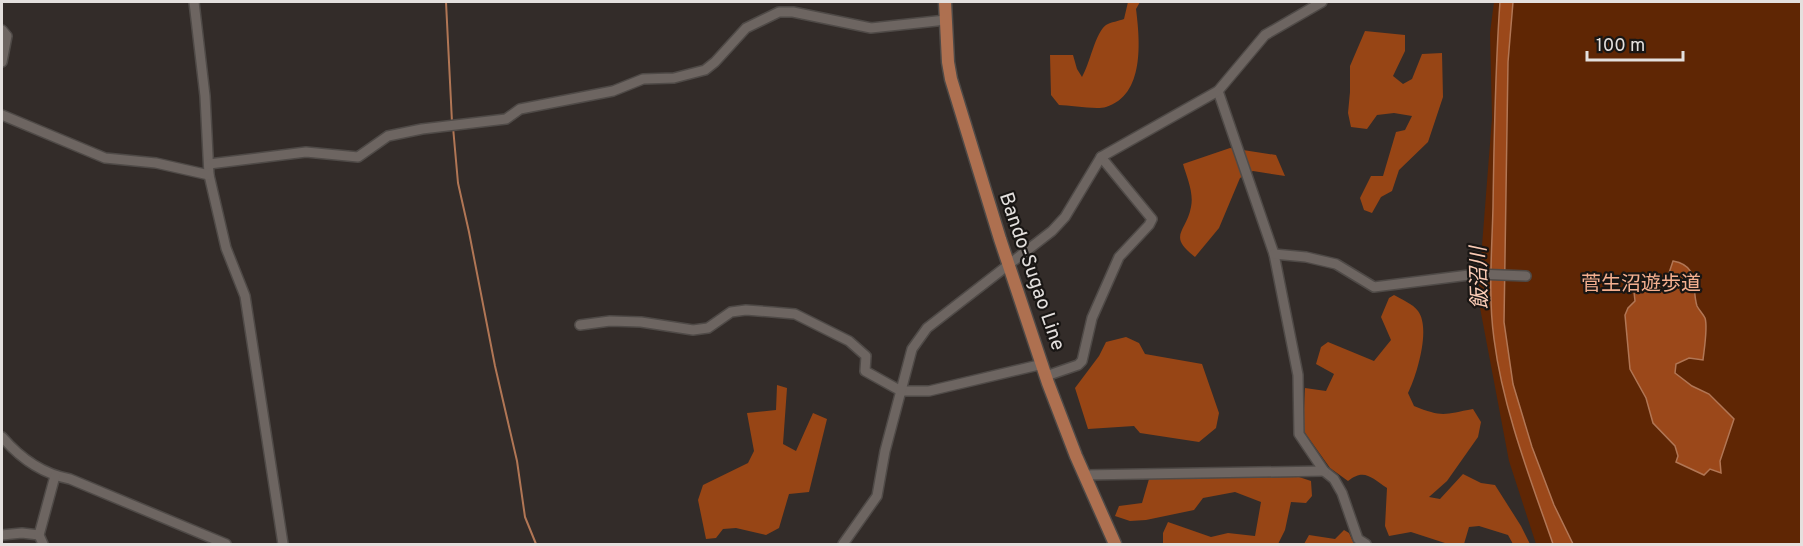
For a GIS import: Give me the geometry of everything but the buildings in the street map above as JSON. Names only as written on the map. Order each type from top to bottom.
[{"type":"main road","name":"Bando-Sugao Line","points":[[945,2],[951,79],[1009,264],[1084,475],[1115,544]]},
{"type":"street","points":[[194,2],[206,96],[209,175],[226,248],[245,296],[283,544]]},
{"type":"street","points":[[843,544],[877,496],[885,451],[912,349],[922,333],[1052,231],[1065,217],[1101,157],[1218,91],[1265,35],[1322,2]]},
{"type":"street","points":[[209,164],[306,152],[358,157],[388,136],[422,129],[506,120],[520,109],[613,91],[643,79],[674,78],[705,70],[746,28],[779,12],[793,12],[871,28],[946,20]]},
{"type":"street","points":[[2,30],[7,36],[2,62]]},
{"type":"street","points":[[1218,91],[1274,254],[1298,375],[1299,434],[1324,471],[1334,479],[1342,494],[1356,542],[1366,544]]},
{"type":"street","points":[[2,115],[105,158],[156,163],[209,175]]},
{"type":"street","points":[[580,326],[609,321],[630,321],[693,330],[708,328],[731,312],[746,310],[795,315],[849,341],[866,356],[865,371],[901,391],[929,391],[1078,365],[1082,361],[1092,318],[1119,257],[1152,219],[1101,157]]},
{"type":"street","points":[[1274,254],[1306,257],[1336,264],[1374,287],[1477,274],[1524,276]]},
{"type":"street","points":[[2,437],[26,460],[55,476],[70,479],[226,544]]},
{"type":"street","points":[[1084,475],[1324,471]]},
{"type":"street","points":[[43,544],[39,535],[55,476]]},
{"type":"street","points":[[2,535],[22,533],[39,535]]},
{"type":"green space","name":"菅生沼遊歩道","points":[[1494,2],[1801,2],[1801,544],[1536,544],[1509,461],[1478,297],[1492,118],[1490,33]]},
{"type":"shaded area","points":[[1128,2],[1140,2],[1136,9],[1139,51],[1137,66],[1128,91],[1119,101],[1102,108],[1059,105],[1051,95],[1050,55],[1073,55],[1082,77],[1102,29],[1108,24],[1124,19]]},
{"type":"shaded area","points":[[1500,2],[1513,2],[1508,62],[1504,322],[1513,384],[1532,447],[1554,505],[1573,544],[1553,544],[1511,417],[1494,339],[1491,273]]},
{"type":"shaded area","points":[[1365,31],[1405,35],[1405,51],[1393,76],[1403,84],[1412,79],[1422,54],[1442,53],[1443,97],[1428,142],[1399,170],[1392,191],[1381,197],[1372,213],[1364,210],[1360,198],[1371,176],[1383,176],[1396,132],[1405,130],[1412,116],[1394,113],[1377,115],[1367,129],[1351,127],[1348,113],[1350,66]]},
{"type":"shaded area","points":[[1230,148],[1276,155],[1285,176],[1253,171],[1240,178],[1219,228],[1195,257],[1182,244],[1180,238],[1192,202],[1183,164]]},
{"type":"shaded area","points":[[1673,261],[1688,268],[1691,273],[1695,299],[1705,318],[1706,327],[1703,360],[1689,358],[1676,364],[1675,373],[1692,386],[1709,394],[1734,419],[1720,461],[1721,473],[1710,469],[1704,475],[1676,462],[1678,456],[1675,446],[1653,423],[1646,398],[1630,369],[1625,315],[1635,301],[1634,292],[1668,276]]},
{"type":"shaded area","points":[[1394,295],[1413,306],[1422,319],[1421,352],[1408,393],[1414,406],[1444,414],[1473,409],[1481,422],[1478,437],[1447,481],[1429,497],[1440,499],[1463,474],[1481,483],[1495,485],[1530,544],[1513,544],[1508,535],[1479,526],[1469,527],[1464,544],[1448,544],[1411,532],[1389,536],[1385,526],[1387,488],[1364,475],[1348,481],[1330,468],[1303,430],[1305,388],[1326,391],[1334,374],[1316,364],[1321,347],[1328,342],[1374,361],[1391,340],[1381,317],[1389,298]]},
{"type":"shaded area","points":[[1126,337],[1139,343],[1145,354],[1202,364],[1219,413],[1216,428],[1199,442],[1140,433],[1134,426],[1088,429],[1075,388],[1099,356],[1106,342]]},
{"type":"shaded area","points":[[777,385],[787,388],[783,444],[796,451],[813,413],[827,419],[809,492],[789,494],[779,528],[766,535],[736,528],[723,529],[716,538],[706,539],[698,500],[703,485],[748,463],[754,451],[747,413],[776,410]]},
{"type":"shaded area","points":[[1299,477],[1311,481],[1312,496],[1306,503],[1291,502],[1285,530],[1278,544],[1163,544],[1163,533],[1168,522],[1211,537],[1228,533],[1255,536],[1261,502],[1235,492],[1203,498],[1194,510],[1146,520],[1130,521],[1115,516],[1119,506],[1142,503],[1149,479]]},
{"type":"shaded area","points":[[1344,530],[1349,533],[1354,544],[1304,544],[1309,535],[1335,539]]},
{"type":"waterway","points":[[446,2],[452,122]]},
{"type":"waterway","points":[[453,127],[458,183],[517,461],[525,517],[536,544]]},
{"type":"water label","name":"飯沼川","points":[[1479,278]]}]
